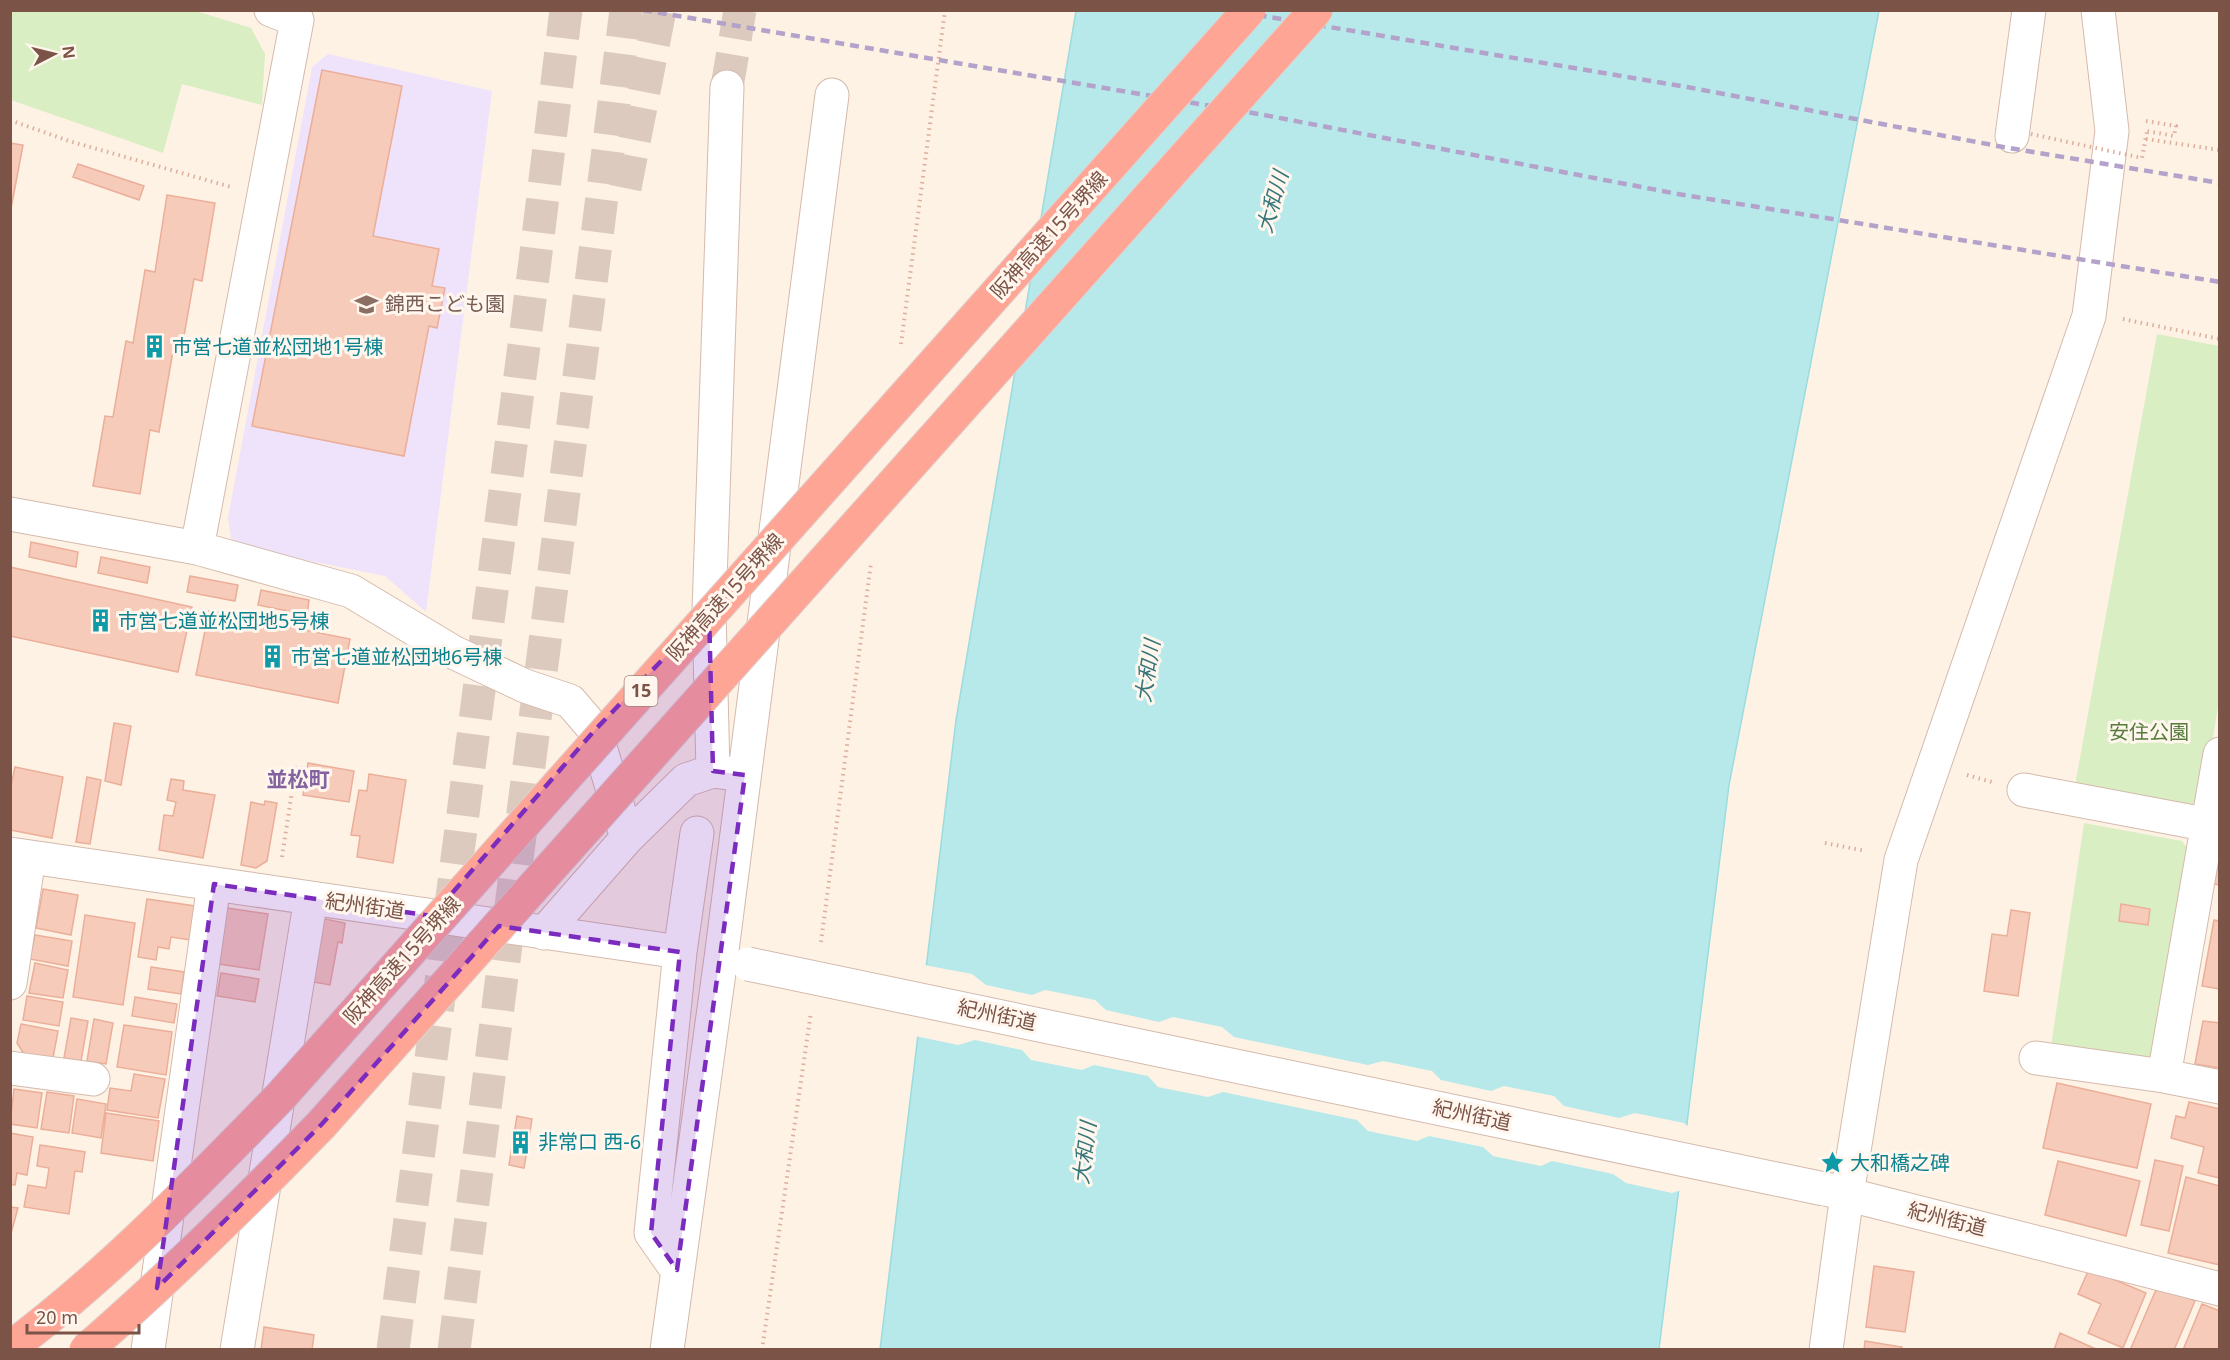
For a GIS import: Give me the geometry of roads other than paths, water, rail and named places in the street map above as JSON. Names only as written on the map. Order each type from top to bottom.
[{"type":"highway","name":"阪神高速15号堺線","points":[[10,1348],[117,1259],[281,1096],[1249,10]]},
{"type":"highway","name":"15","points":[[86,1350],[160,1285],[321,1125],[1316,10]]},
{"type":"street","points":[[197,548],[297,20],[271,10]]},
{"type":"street","points":[[2021,135],[2029,10]]},
{"type":"street","points":[[1826,1350],[1836,1191],[1901,860],[2089,316],[2112,131],[2098,10]]},
{"type":"street","points":[[713,771],[709,611],[727,87]]},
{"type":"street","points":[[667,1350],[677,1270],[735,961],[745,775],[832,95]]},
{"type":"street","points":[[10,513],[197,548],[351,591],[453,652],[525,686],[570,701],[595,730],[627,838]]},
{"type":"street","points":[[432,916],[595,730],[709,611]]},
{"type":"street","points":[[2164,1076],[2213,826],[2220,754]]},
{"type":"street","points":[[544,933],[627,838],[686,780],[713,771],[745,775]]},
{"type":"street","points":[[2024,790],[2213,826]]},
{"type":"street","points":[[677,1270],[651,1233],[680,952],[697,833]]},
{"type":"street","points":[[10,983],[20,855]]},
{"type":"street","name":"紀州街道","points":[[20,855],[680,952]]},
{"type":"street","points":[[148,1350],[214,884]]},
{"type":"street","points":[[237,1350],[311,898]]},
{"type":"street","name":"紀州街道","points":[[735,961],[1836,1191],[2220,1289]]},
{"type":"street","points":[[2036,1058],[2164,1076],[2220,1087]]},
{"type":"street","points":[[10,1068],[93,1079]]},
{"type":"water","name":"大和川","points":[[1076,11],[1879,11],[1729,785],[1659,1349],[880,1350],[956,720]]},
{"type":"tunnel","points":[[393,1350],[566,10]]},
{"type":"tunnel","points":[[454,1350],[626,10]]},
{"type":"tunnel","points":[[625,188],[660,10]]},
{"type":"tunnel","points":[[727,87],[740,10]]},
{"type":"railway","points":[[643,10],[1264,115],[1678,194],[2220,282]]},
{"type":"railway","points":[[1228,10],[1687,87],[2003,147],[2220,183]]},
{"type":"place","name":"錦西こども園","points":[[367,304]]},
{"type":"place","name":"市営七道並松団地1号棟","points":[[154,347]]},
{"type":"place","name":"市営七道並松団地5号棟","points":[[100,621]]},
{"type":"place","name":"市営七道並松団地6号棟","points":[[273,657]]},
{"type":"place","name":"非常口 西-6","points":[[520,1142]]},
{"type":"place","name":"大和橋之碑","points":[[1832,1163]]},
{"type":"district","name":"並松町","points":[[298,780]]},
{"type":"park label","name":"安住公園","points":[[2149,732]]}]
